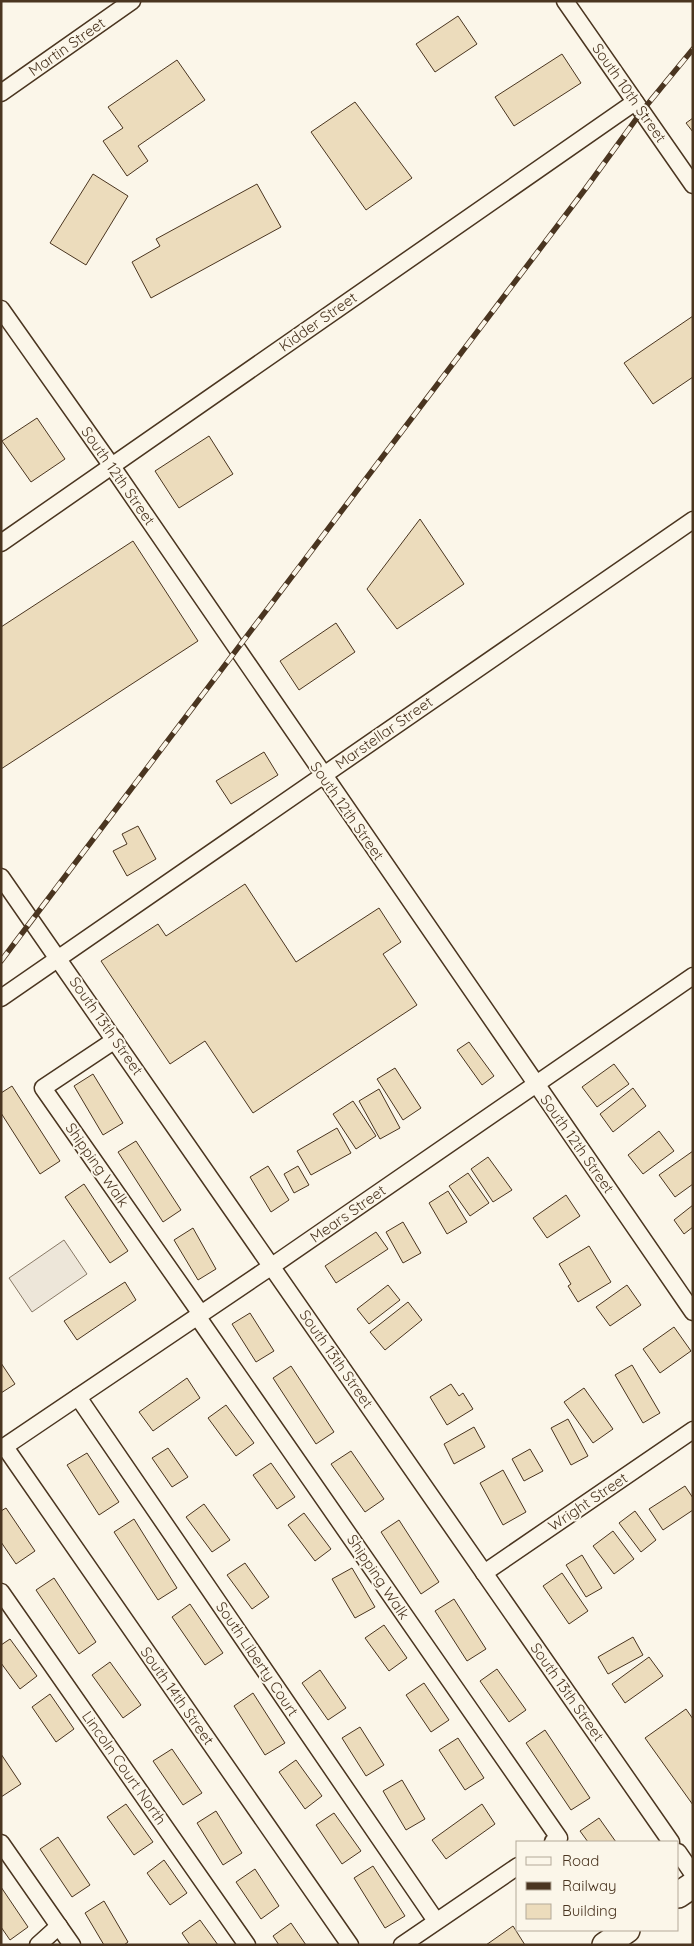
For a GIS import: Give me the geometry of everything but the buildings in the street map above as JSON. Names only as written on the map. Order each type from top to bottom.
[{"type":"main road","points":[[679,1894],[693,1885]]},
{"type":"main road","points":[[606,1945],[626,1931]]},
{"type":"street","name":"Martin Street","points":[[1,93],[132,1]]},
{"type":"street","name":"South 10th Street","points":[[565,1],[693,185]]},
{"type":"street","name":"Kidder Street","points":[[1,543],[635,102]]},
{"type":"street","name":"South 12th Street","points":[[1,309],[111,465],[693,1312]]},
{"type":"street","name":"Marstellar Street","points":[[1,998],[693,520]]},
{"type":"street","name":"South 13th Street","points":[[1,876],[670,1841]]},
{"type":"street","name":"Mears Street","points":[[3,1448],[272,1266],[693,976]]},
{"type":"street","name":"Shipping Walk","points":[[115,1040],[43,1088],[556,1840]]},
{"type":"street","name":"South Liberty Court","points":[[78,1397],[436,1921]]},
{"type":"street","name":"Wright Street","points":[[484,1573],[693,1430]]},
{"type":"street","name":"South 14th Street","points":[[3,1448],[350,1945]]},
{"type":"street","name":"Lincoln Court North","points":[[1,1592],[247,1945]]},
{"type":"street","points":[[1,1843],[72,1945]]},
{"type":"street","points":[[679,1853],[693,1874]]},
{"type":"street","points":[[402,1945],[516,1867]]},
{"type":"street","points":[[38,1945],[59,1926]]},
{"type":"shaded area","points":[[64,1240],[87,1274],[32,1312],[9,1278]]},
{"type":"railway","points":[[1,961],[586,188],[642,111],[693,49]]}]
